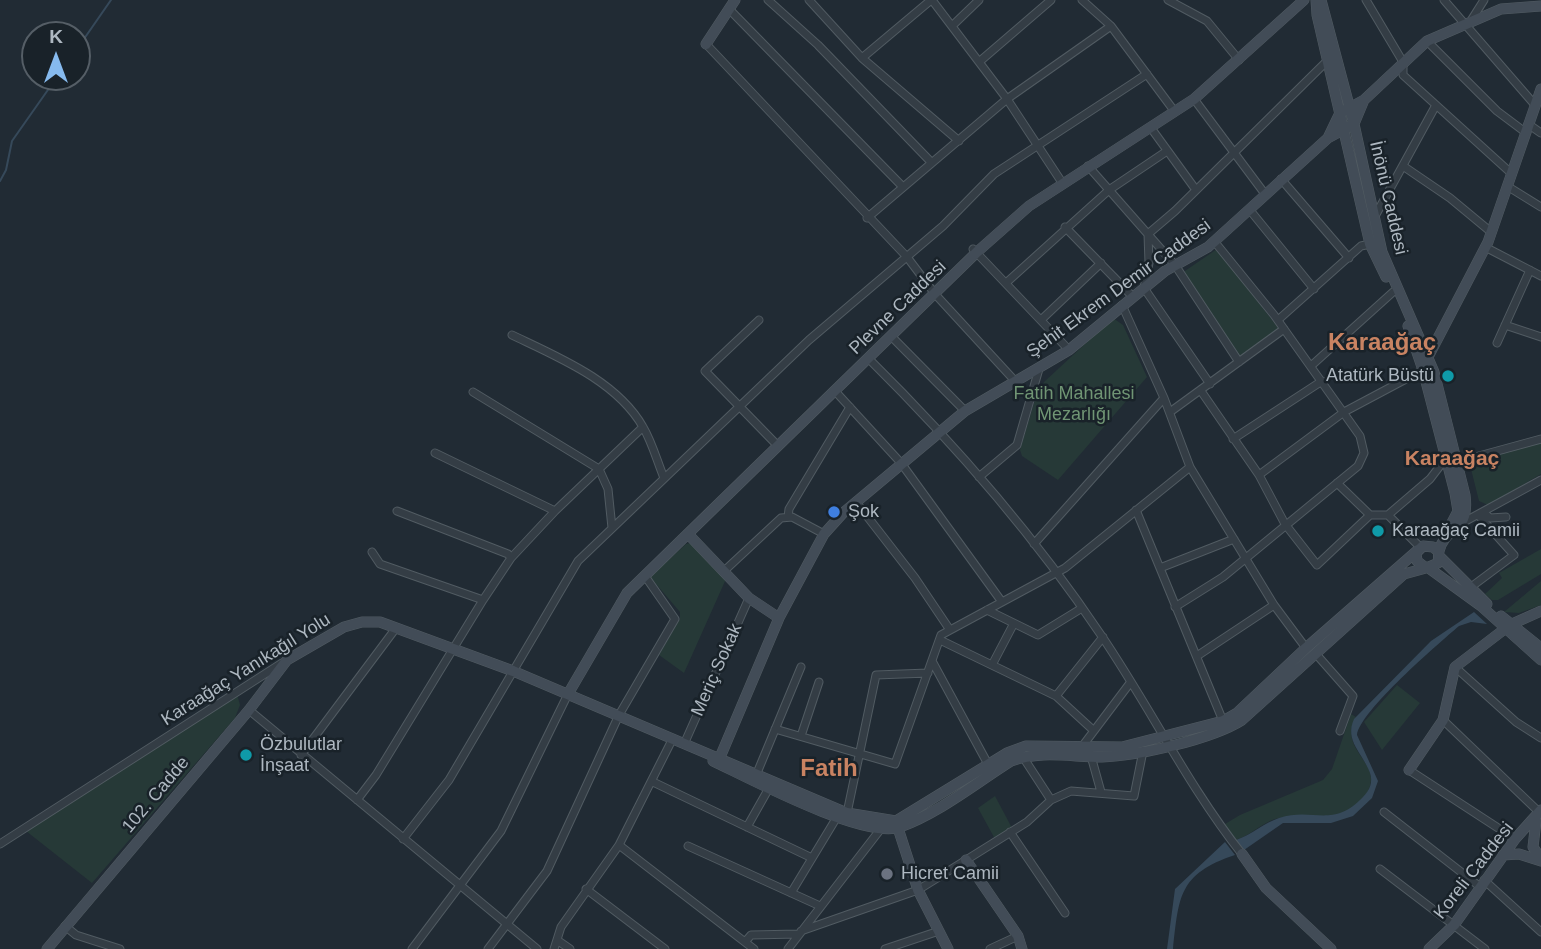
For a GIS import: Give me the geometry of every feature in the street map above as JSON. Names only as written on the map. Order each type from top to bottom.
[{"type":"street","points":[[768,0],[818,45],[932,162]]},
{"type":"street","points":[[809,0],[862,58],[959,141]]},
{"type":"street","points":[[862,58],[932,0],[1007,99],[1063,184]]},
{"type":"street","points":[[953,26],[979,0]]},
{"type":"street","points":[[979,62],[1051,0]]},
{"type":"street","points":[[1082,0],[1111,26],[1175,112]]},
{"type":"street","points":[[1168,0],[1207,21],[1239,60]]},
{"type":"street","name":"Plevne Caddesi","points":[[568,694],[622,600],[935,294],[975,250],[1029,206],[1194,99],[1304,0]]},
{"type":"street","name":"İnönü Caddesi","points":[[1223,721],[1237,713],[1306,648],[1422,547],[1444,537],[1458,511],[1423,370],[1393,292],[1370,244],[1327,61],[1319,0]]},
{"type":"street","name":"İnönü Caddesi","points":[[1319,0],[1350,107],[1374,219],[1392,277],[1428,357],[1457,462],[1467,512],[1462,523]]},
{"type":"street","points":[[1366,0],[1403,62],[1403,75],[1512,174]]},
{"type":"street","points":[[1444,0],[1467,21],[1535,105]]},
{"type":"street","points":[[1467,21],[1484,0]]},
{"type":"street","points":[[903,187],[732,5],[706,44],[867,218],[907,257],[935,294],[1016,381]]},
{"type":"street","points":[[1328,138],[1340,113],[1364,100],[1427,41],[1467,21],[1501,9],[1541,6]]},
{"type":"street","points":[[867,218],[1007,99],[1111,26]]},
{"type":"street","points":[[1427,41],[1497,111],[1541,133]]},
{"type":"street","points":[[1210,384],[1144,288],[1149,263],[1148,234],[1327,61]]},
{"type":"street","points":[[403,839],[449,780],[578,561],[809,340],[943,226],[994,174],[1147,74]]},
{"type":"street","points":[[1259,475],[1344,412],[1423,370],[1485,247],[1541,89]]},
{"type":"street","points":[[1194,99],[1236,151],[1265,194]]},
{"type":"street","points":[[1354,124],[1364,100]]},
{"type":"street","points":[[1374,219],[1436,105]]},
{"type":"street","name":"Şehit Ekrem Demir Caddesi","points":[[719,760],[779,618],[824,534],[856,502],[940,430],[965,411],[1069,350],[1144,288],[1214,241],[1328,138],[1354,124]]},
{"type":"street","points":[[1150,128],[1196,190]]},
{"type":"street","points":[[1006,283],[1065,227],[1110,190],[1167,151]]},
{"type":"street","points":[[1088,166],[1175,265],[1239,362]]},
{"type":"street","points":[[1403,166],[1450,198],[1491,232]]},
{"type":"street","points":[[1281,179],[1349,258]]},
{"type":"street","points":[[1507,186],[1541,207]]},
{"type":"street","points":[[1249,209],[1314,289]]},
{"type":"street","points":[[1065,227],[1133,297]]},
{"type":"street","points":[[1175,607],[1223,577],[1245,556],[1358,466],[1364,453],[1360,436],[1344,412],[1278,320],[1214,241]]},
{"type":"street","points":[[1278,320],[1361,246],[1370,244]]},
{"type":"street","points":[[1485,247],[1541,276]]},
{"type":"street","points":[[975,250],[1069,350]]},
{"type":"street","points":[[1041,320],[1101,263]]},
{"type":"street","points":[[1497,343],[1530,270]]},
{"type":"street","points":[[1311,366],[1393,292]]},
{"type":"street","points":[[1122,306],[1167,405],[1190,467],[1274,605],[1306,648]]},
{"type":"street","points":[[759,320],[705,372],[778,446]]},
{"type":"street","points":[[1506,325],[1541,337]]},
{"type":"street","points":[[1034,544],[1157,406],[1167,405],[1201,391],[1284,329]]},
{"type":"street","points":[[512,335],[565,359],[618,397],[643,427],[664,478]]},
{"type":"street","points":[[891,336],[965,411]]},
{"type":"street","points":[[868,358],[940,430],[1058,572],[1103,637],[1166,741],[1231,840],[1266,888],[1331,949]]},
{"type":"street","points":[[979,477],[1017,445],[1039,369]]},
{"type":"street","points":[[1233,439],[1322,381]]},
{"type":"street","points":[[835,391],[901,463],[1002,602]]},
{"type":"street","points":[[1201,391],[1259,475],[1285,524],[1317,565],[1370,515],[1388,515],[1430,479],[1447,458]]},
{"type":"street","points":[[473,392],[598,470],[608,489],[612,528]]},
{"type":"street","points":[[788,517],[789,509],[810,471],[850,407]]},
{"type":"street","points":[[357,800],[376,775],[511,558],[555,511],[643,427]]},
{"type":"street","points":[[1457,462],[1541,439]]},
{"type":"street","points":[[435,453],[555,511]]},
{"type":"street","points":[[775,729],[862,752],[895,764],[940,640],[950,630],[1058,572],[1190,467]]},
{"type":"street","points":[[897,825],[989,766],[1026,746],[1122,747],[1226,730],[1242,720],[1404,574],[1428,568],[1438,562],[1439,554],[1462,523],[1541,480]]},
{"type":"street","points":[[1337,482],[1370,515]]},
{"type":"street","points":[[856,502],[915,578],[950,630]]},
{"type":"street","points":[[645,726],[685,742],[769,788],[837,817],[897,825],[1023,757],[1123,756],[1223,721],[1136,510]]},
{"type":"street","points":[[397,511],[484,544],[511,558]]},
{"type":"street","points":[[1388,515],[1422,547],[1439,554],[1471,587],[1483,604]]},
{"type":"street","points":[[1481,515],[1490,518],[1506,517]]},
{"type":"street","points":[[1471,587],[1514,555],[1481,515]]},
{"type":"street","points":[[723,572],[774,523],[788,517],[824,534]]},
{"type":"street","points":[[688,534],[749,598],[779,618]]},
{"type":"street","points":[[1160,568],[1234,539]]},
{"type":"street","points":[[1422,547],[1417,561],[1483,604],[1541,660]]},
{"type":"street","points":[[372,552],[380,564],[483,600]]},
{"type":"street","points":[[488,949],[547,871],[620,715],[675,619],[645,576]]},
{"type":"street","name":"Meriç Sokak","points":[[685,742],[749,598]]},
{"type":"street","points":[[1197,656],[1274,605]]},
{"type":"street","points":[[987,610],[1038,635],[1083,608]]},
{"type":"street","points":[[1515,839],[1409,770],[1443,720],[1455,667],[1505,623],[1541,611]]},
{"type":"street","name":"Karaağaç Yanıkağıl Yolu","points":[[0,844],[321,638],[362,622],[380,622],[513,671],[645,726]]},
{"type":"street","points":[[1505,623],[1541,649]]},
{"type":"street","points":[[992,665],[1013,625]]},
{"type":"street","points":[[301,755],[396,628]]},
{"type":"street","points":[[1056,696],[1103,637]]},
{"type":"street","points":[[940,640],[1056,696],[1093,730]]},
{"type":"street","points":[[1316,654],[1353,696],[1340,731]]},
{"type":"street","name":"102. Cadde","points":[[47,949],[249,710],[287,660]]},
{"type":"street","points":[[932,661],[989,766]]},
{"type":"street","points":[[757,773],[801,667]]},
{"type":"street","points":[[1455,667],[1516,722],[1541,738]]},
{"type":"street","points":[[847,813],[862,752],[876,675],[928,673]]},
{"type":"street","points":[[801,736],[819,682]]},
{"type":"street","points":[[1081,748],[1130,683]]},
{"type":"street","points":[[412,949],[501,831],[568,694]]},
{"type":"street","points":[[249,710],[537,949]]},
{"type":"street","points":[[1443,720],[1539,813],[1533,831],[1533,847],[1541,860]]},
{"type":"street","points":[[645,726],[671,742],[757,773],[847,813],[883,825]]},
{"type":"street","points":[[554,949],[561,927],[619,845],[671,742]]},
{"type":"street","points":[[744,942],[751,935],[800,932],[918,890],[1010,832],[1051,800],[1071,792],[1135,796],[1143,751]]},
{"type":"street","points":[[1091,756],[1101,792]]},
{"type":"street","points":[[1023,757],[1051,800]]},
{"type":"street","points":[[653,782],[812,858]]},
{"type":"street","points":[[747,827],[769,788]]},
{"type":"street","points":[[1384,811],[1482,883],[1541,932]]},
{"type":"street","name":"Koreli Caddesi","points":[[1429,949],[1454,925],[1515,839],[1539,813]]},
{"type":"street","points":[[791,893],[837,817]]},
{"type":"street","points":[[788,949],[883,825]]},
{"type":"street","points":[[897,825],[918,890],[948,949]]},
{"type":"street","points":[[1010,832],[1066,913]]},
{"type":"street","points":[[619,845],[754,949]]},
{"type":"street","points":[[688,846],[820,906]]},
{"type":"street","points":[[1503,855],[1518,853],[1541,860]]},
{"type":"street","points":[[966,860],[1018,936],[1022,949]]},
{"type":"street","points":[[1380,869],[1485,949]]},
{"type":"street","points":[[586,889],[665,949]]},
{"type":"street","points":[[65,926],[76,935],[120,949]]},
{"type":"street","points":[[886,949],[939,931]]},
{"type":"street","points":[[990,949],[1018,936]]},
{"type":"street","points":[[557,940],[570,949]]},
{"type":"green space","points":[[1217,249],[1279,329],[1243,356],[1238,356],[1182,273]]},
{"type":"green space","name":"Fatih Mahallesi Mezarlığı","points":[[1113,318],[1123,325],[1147,377],[1058,480],[1022,456],[1020,450],[1034,403],[1044,382]]},
{"type":"green space","points":[[1541,442],[1541,474],[1488,505],[1479,501],[1469,461]]},
{"type":"green space","points":[[691,543],[726,579],[684,673],[659,655],[680,619],[680,612],[650,577],[686,544]]},
{"type":"green space","points":[[1541,549],[1541,574],[1498,600],[1492,600],[1485,594],[1502,578],[1499,573]]},
{"type":"green space","points":[[1541,581],[1541,605],[1519,613],[1504,612]]},
{"type":"green space","points":[[1397,685],[1420,703],[1382,750],[1364,722]]},
{"type":"green space","points":[[237,694],[240,705],[235,718],[92,883],[26,831]]},
{"type":"green space","points":[[1351,714],[1356,717],[1352,737],[1371,777],[1370,786],[1363,799],[1354,808],[1331,816],[1279,818],[1236,840],[1225,824],[1323,780],[1332,769]]},
{"type":"green space","points":[[995,796],[1012,828],[995,839],[978,808]]},
{"type":"water","points":[[1474,612],[1487,624],[1471,622],[1459,626],[1401,678],[1361,724],[1357,735],[1378,781],[1372,798],[1353,816],[1331,823],[1283,823],[1244,850],[1236,840],[1273,820],[1291,815],[1332,815],[1352,807],[1363,797],[1370,786],[1371,776],[1351,734],[1354,719],[1431,641]]},
{"type":"water","points":[[1225,842],[1235,855],[1216,862],[1192,879],[1180,901],[1173,949],[1167,949],[1175,889]]},
{"type":"waterway","points":[[91,29],[111,0]]},
{"type":"waterway","points":[[0,181],[6,170],[12,141],[47,91]]},
{"type":"place","name":"Atatürk Büstü","points":[[1448,376]]},
{"type":"place","name":"Şok","points":[[834,512]]},
{"type":"place","name":"Karaağaç Camii","points":[[1378,531]]},
{"type":"place","name":"Özbulutlar İnşaat","points":[[246,755]]},
{"type":"place","name":"Hicret Camii","points":[[887,874]]},
{"type":"district","name":"Karaağaç","points":[[1382,343]]},
{"type":"district","name":"Karaağaç","points":[[1452,459]]},
{"type":"district","name":"Fatih","points":[[829,769]]}]
